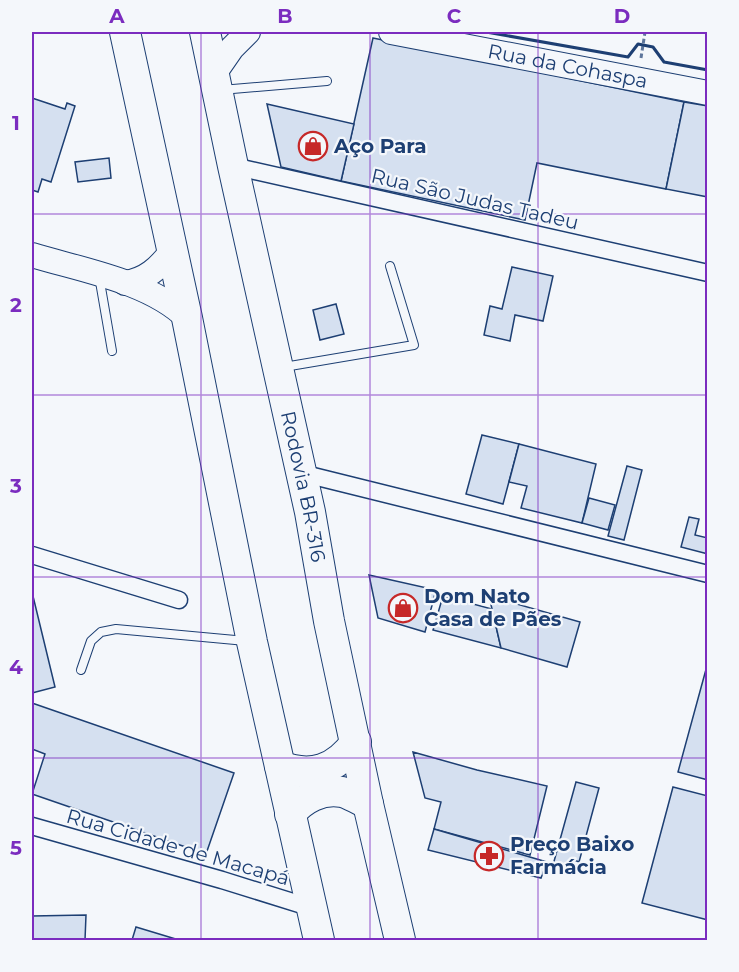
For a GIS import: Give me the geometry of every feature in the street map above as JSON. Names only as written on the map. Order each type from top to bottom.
[{"type":"highway","points":[[125,32],[187,318],[252,642],[320,940]]},
{"type":"highway","name":"Rodovia BR-316","points":[[205,32],[301,473],[329,621],[368,804],[400,940]]},
{"type":"highway","points":[[280,766],[296,772],[326,768],[342,758],[356,742]]},
{"type":"highway","points":[[290,814],[304,800],[322,793],[340,792],[368,804]]},
{"type":"street","points":[[216,82],[232,48],[248,32]]},
{"type":"street","name":"Rua da Cohaspa","points":[[391,32],[708,93]]},
{"type":"street","name":"Rua São Judas Tadeu","points":[[233,166],[708,273]]},
{"type":"street","points":[[125,283],[149,275],[161,266],[171,252]]},
{"type":"street","points":[[32,255],[125,283],[162,298],[187,318]]},
{"type":"street","points":[[301,473],[708,574]]},
{"type":"street","points":[[32,555],[180,600]]},
{"type":"street","name":"Rua Cidade de Macapá","points":[[32,826],[312,908]]},
{"type":"lane","points":[[216,82],[327,81]]},
{"type":"lane","points":[[277,368],[414,345],[390,266]]},
{"type":"lane","points":[[99,275],[111,351]]},
{"type":"lane","points":[[81,670],[91,641],[101,632],[116,629],[252,642]]},
{"type":"path","points":[[637,81],[645,32]]},
{"type":"building","points":[[373,38],[684,102],[666,189],[537,163],[525,220],[341,181]]},
{"type":"building","points":[[32,98],[65,109],[67,103],[75,106],[51,182],[42,179],[38,192],[32,190]]},
{"type":"building","points":[[684,102],[708,106],[708,197],[666,189]]},
{"type":"building","name":"Aço Para","points":[[267,104],[354,124],[341,181],[281,167]]},
{"type":"building","points":[[109,158],[111,178],[78,182],[75,162]]},
{"type":"building","points":[[512,267],[553,276],[543,321],[515,315],[510,341],[484,335],[490,306],[502,309]]},
{"type":"building","points":[[336,304],[344,334],[320,340],[313,310]]},
{"type":"building","points":[[482,435],[519,444],[503,504],[466,494]]},
{"type":"building","points":[[519,444],[596,464],[582,523],[521,508],[527,486],[509,482]]},
{"type":"building","points":[[627,466],[642,470],[624,540],[608,536]]},
{"type":"building","points":[[589,498],[615,505],[608,530],[582,523]]},
{"type":"building","points":[[689,517],[699,519],[695,535],[708,538],[708,554],[681,547]]},
{"type":"building","name":"Dom Nato Casa de Pães","points":[[369,575],[436,590],[425,632],[378,618]]},
{"type":"building","points":[[32,592],[55,687],[32,693]]},
{"type":"building","points":[[443,596],[492,609],[501,648],[433,630]]},
{"type":"building","points":[[489,596],[580,622],[567,667],[501,648]]},
{"type":"building","points":[[708,662],[708,780],[678,772]]},
{"type":"building","points":[[32,703],[234,773],[206,854],[32,794],[45,754],[32,749]]},
{"type":"building","points":[[413,752],[547,786],[530,855],[434,829],[441,802],[425,798]]},
{"type":"building","points":[[576,782],[599,788],[579,862],[572,859],[569,870],[553,865]]},
{"type":"building","points":[[673,787],[708,796],[708,920],[642,903]]},
{"type":"building","name":"Preço Baixo Farmácia","points":[[434,829],[547,862],[541,878],[428,850]]},
{"type":"building","points":[[86,915],[85,940],[32,940],[32,916]]},
{"type":"building","points":[[136,927],[179,940],[132,940]]},
{"type":"wall","points":[[486,32],[628,57],[638,44],[653,47],[664,62],[708,70]]},
{"type":"place","name":"Aço Para","points":[[313,146]]},
{"type":"place","name":"Dom Nato Casa de Pães","points":[[403,608]]},
{"type":"place","name":"Preço Baixo Farmácia","points":[[489,856]]}]
